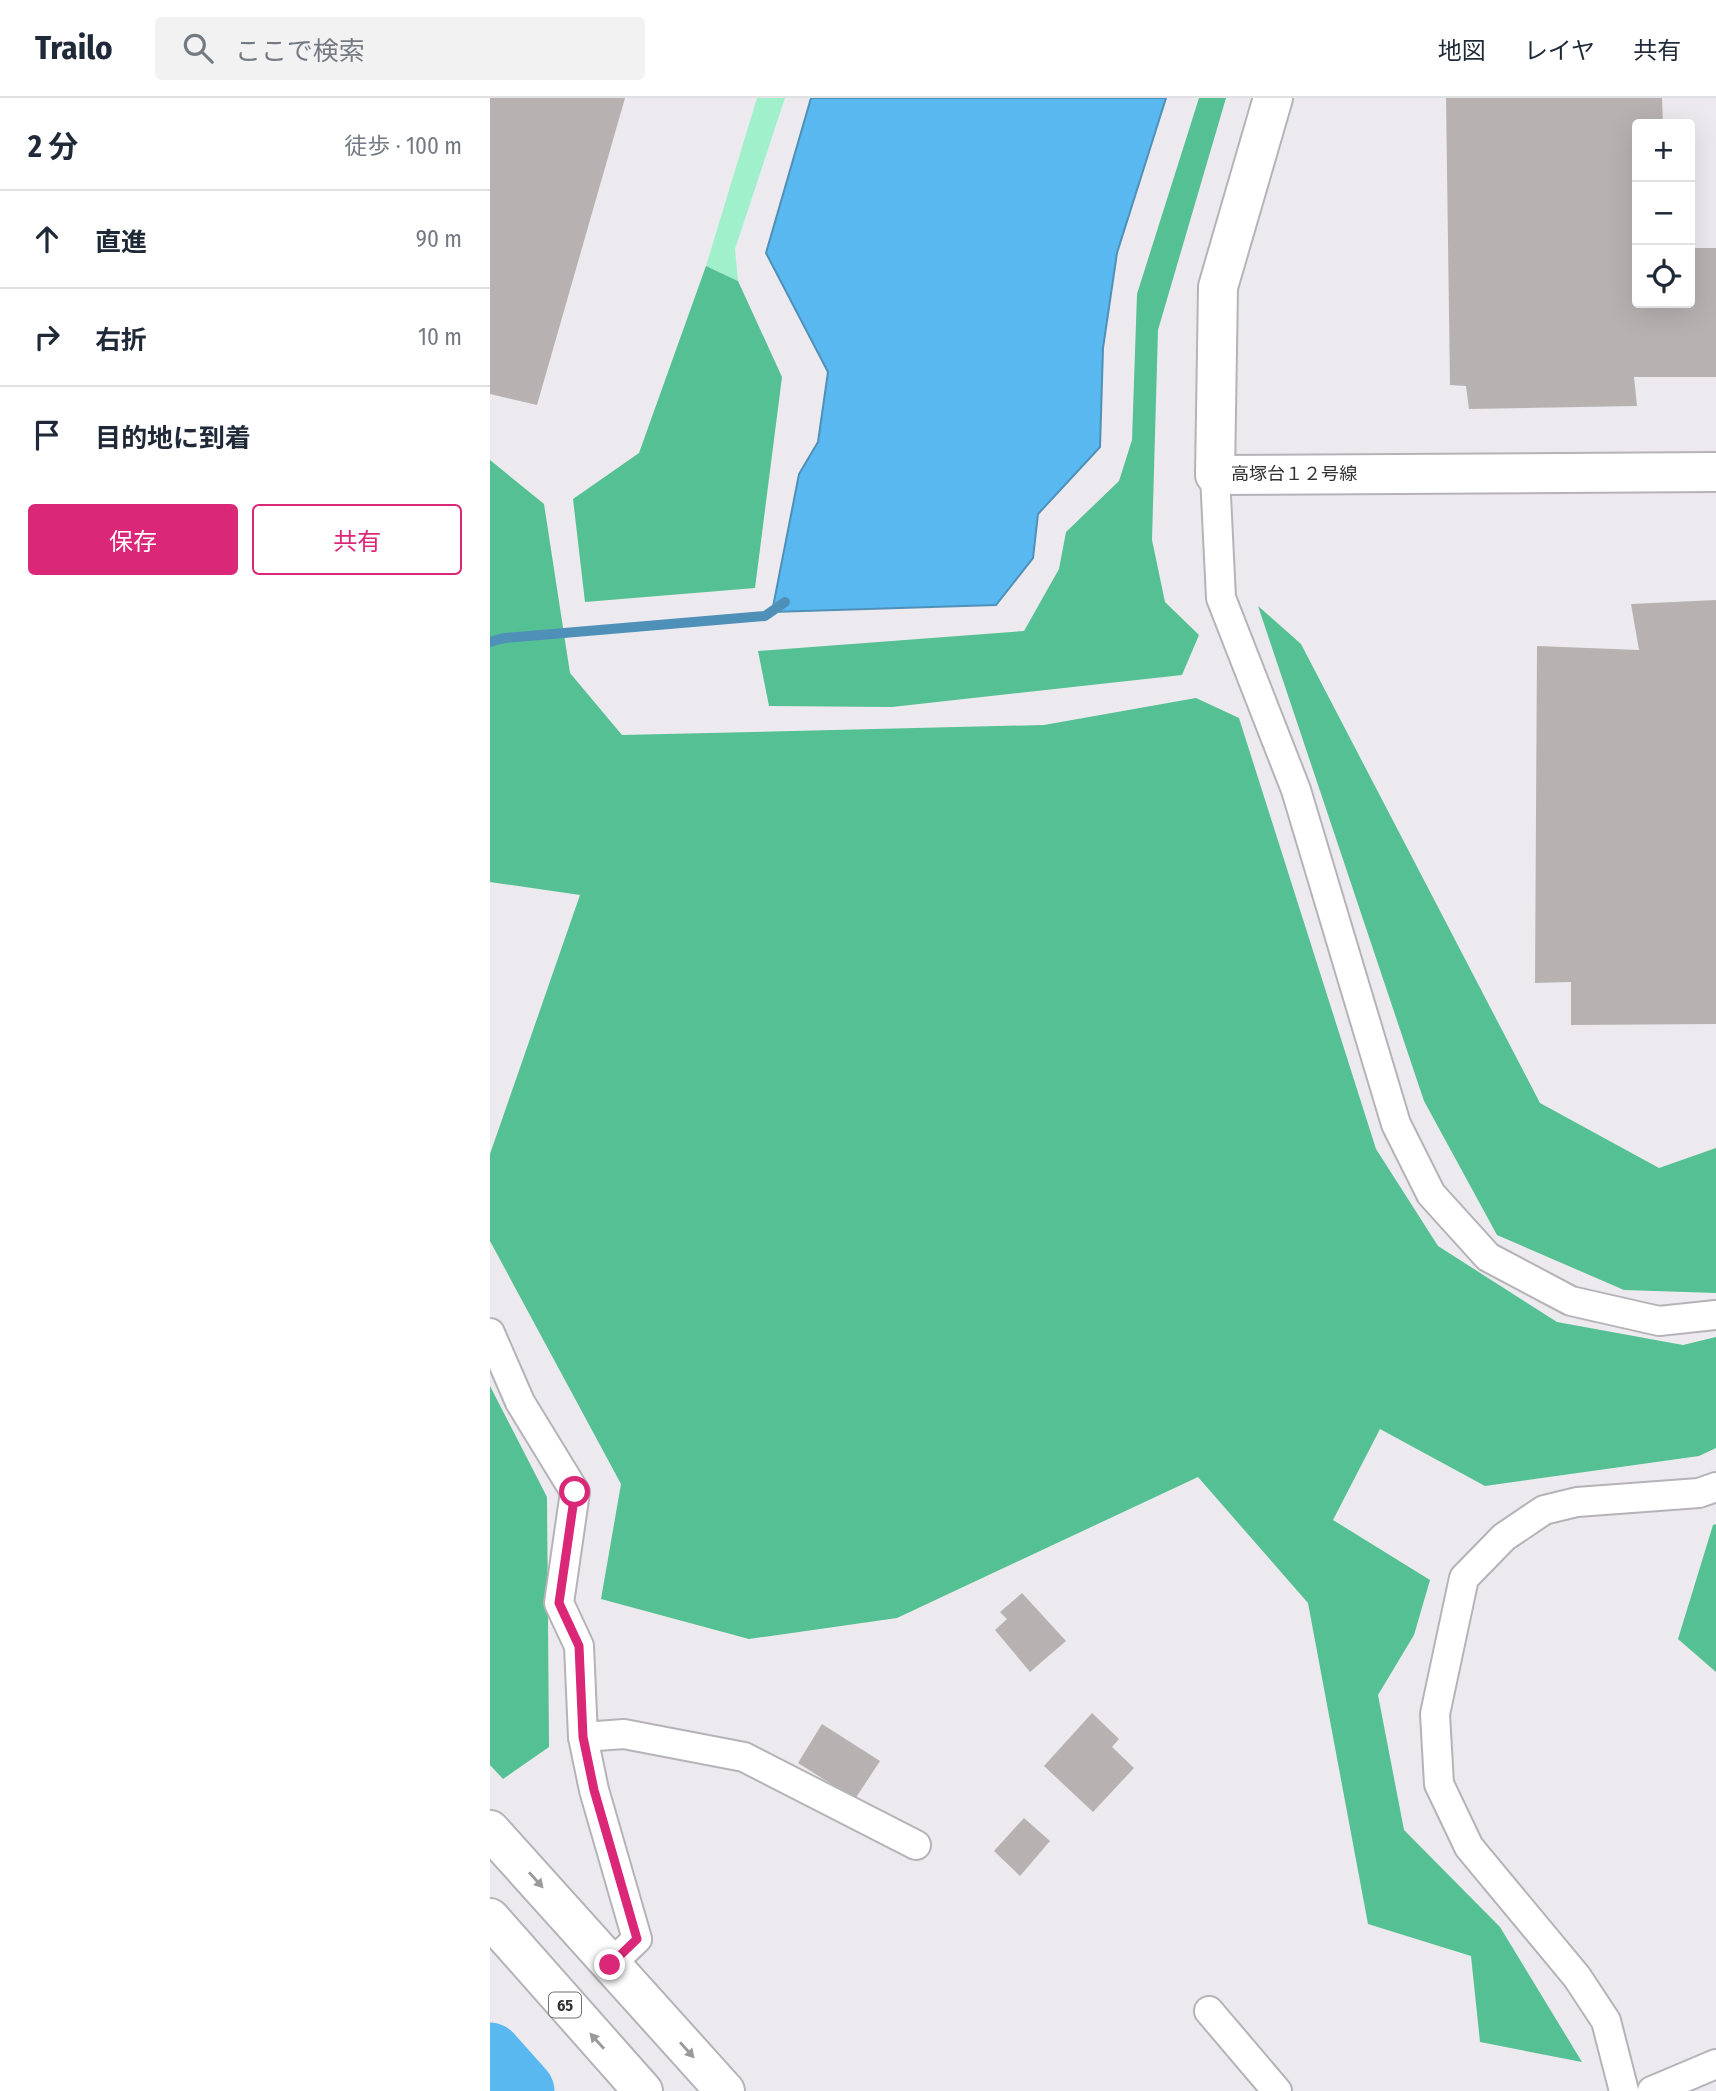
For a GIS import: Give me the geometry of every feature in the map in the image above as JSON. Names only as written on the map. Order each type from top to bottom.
[{"type":"street","name":"高塚台１２号線","points":[[1273,98],[1218,288],[1215,475],[1716,472]]},
{"type":"street","points":[[1215,475],[1221,598],[1296,790],[1396,1124],[1431,1194],[1488,1257],[1571,1301],[1659,1321],[1716,1315]]},
{"type":"street","points":[[490,1333],[520,1402],[575,1492],[559,1603],[579,1646],[583,1737],[594,1790],[637,1939],[610,1965]]},
{"type":"street","points":[[1624,2091],[1606,2021],[1577,1977],[1469,1847],[1439,1784],[1435,1714],[1464,1578],[1504,1537],[1544,1510],[1555,1507],[1577,1502],[1699,1493],[1716,1487]]},
{"type":"street","points":[[583,1737],[624,1734],[744,1757],[916,1845]]},
{"type":"street","points":[[490,1830],[725,2091]]},
{"type":"street","name":"65","points":[[493,1926],[643,2091]]},
{"type":"street","points":[[1209,2011],[1277,2091]]},
{"type":"street","points":[[1652,2091],[1716,2063]]},
{"type":"green space","points":[[757,98],[785,98],[735,249],[738,281],[706,266]]},
{"type":"green space","points":[[1199,98],[1226,98],[1158,330],[1152,540],[1165,602],[1199,635],[1182,675],[892,707],[769,706],[758,651],[1024,631],[1059,569],[1066,532],[1119,481],[1132,440],[1137,294]]},
{"type":"green space","points":[[706,266],[738,281],[782,377],[755,588],[585,602],[573,499],[639,453]]},
{"type":"green space","points":[[490,460],[544,504],[570,673],[622,735],[1044,725],[1196,698],[1239,718],[1376,1149],[1438,1246],[1557,1322],[1683,1345],[1716,1337],[1716,1448],[1699,1456],[1485,1486],[1380,1429],[1333,1520],[1430,1580],[1414,1635],[1378,1695],[1404,1830],[1500,1927],[1582,2062],[1480,2042],[1471,1956],[1368,1924],[1308,1603],[1198,1477],[897,1618],[749,1639],[601,1599],[621,1484],[490,1241],[490,1154],[580,895],[490,882]]},
{"type":"green space","points":[[1258,606],[1301,644],[1540,1103],[1659,1168],[1716,1148],[1716,1293],[1624,1290],[1497,1235],[1424,1101]]},
{"type":"green space","points":[[490,1386],[547,1497],[549,1747],[503,1779],[490,1765]]},
{"type":"green space","points":[[1716,1524],[1716,1672],[1678,1639],[1713,1525]]},
{"type":"water","points":[[811,98],[1166,98],[1117,253],[1103,348],[1100,447],[1038,514],[1033,558],[996,605],[772,612],[799,474],[818,442],[828,372],[766,253]]},
{"type":"building","points":[[490,98],[625,98],[537,405],[490,394]]},
{"type":"building","points":[[1446,98],[1662,98],[1663,119],[1632,119],[1632,308],[1695,308],[1695,248],[1716,248],[1716,377],[1634,377],[1637,406],[1469,409],[1466,386],[1450,385]]},
{"type":"building","points":[[1716,600],[1716,1024],[1571,1025],[1571,982],[1535,983],[1537,646],[1639,650],[1631,604]]},
{"type":"building","points":[[1022,1593],[1066,1641],[1030,1672],[995,1630],[1007,1619],[1000,1612]]},
{"type":"building","points":[[1092,1713],[1119,1739],[1112,1747],[1134,1768],[1093,1812],[1044,1766]]},
{"type":"building","points":[[822,1724],[880,1761],[855,1799],[798,1763]]},
{"type":"building","points":[[1024,1818],[1050,1841],[1020,1876],[994,1851]]},
{"type":"waterway","points":[[490,642],[504,638],[765,616],[785,602]]},
{"type":"waterway","points":[[490,2054],[523,2091]]},
{"type":"route","points":[[575,1492],[559,1603],[579,1646],[583,1737],[594,1790],[637,1939],[610,1965]]}]
